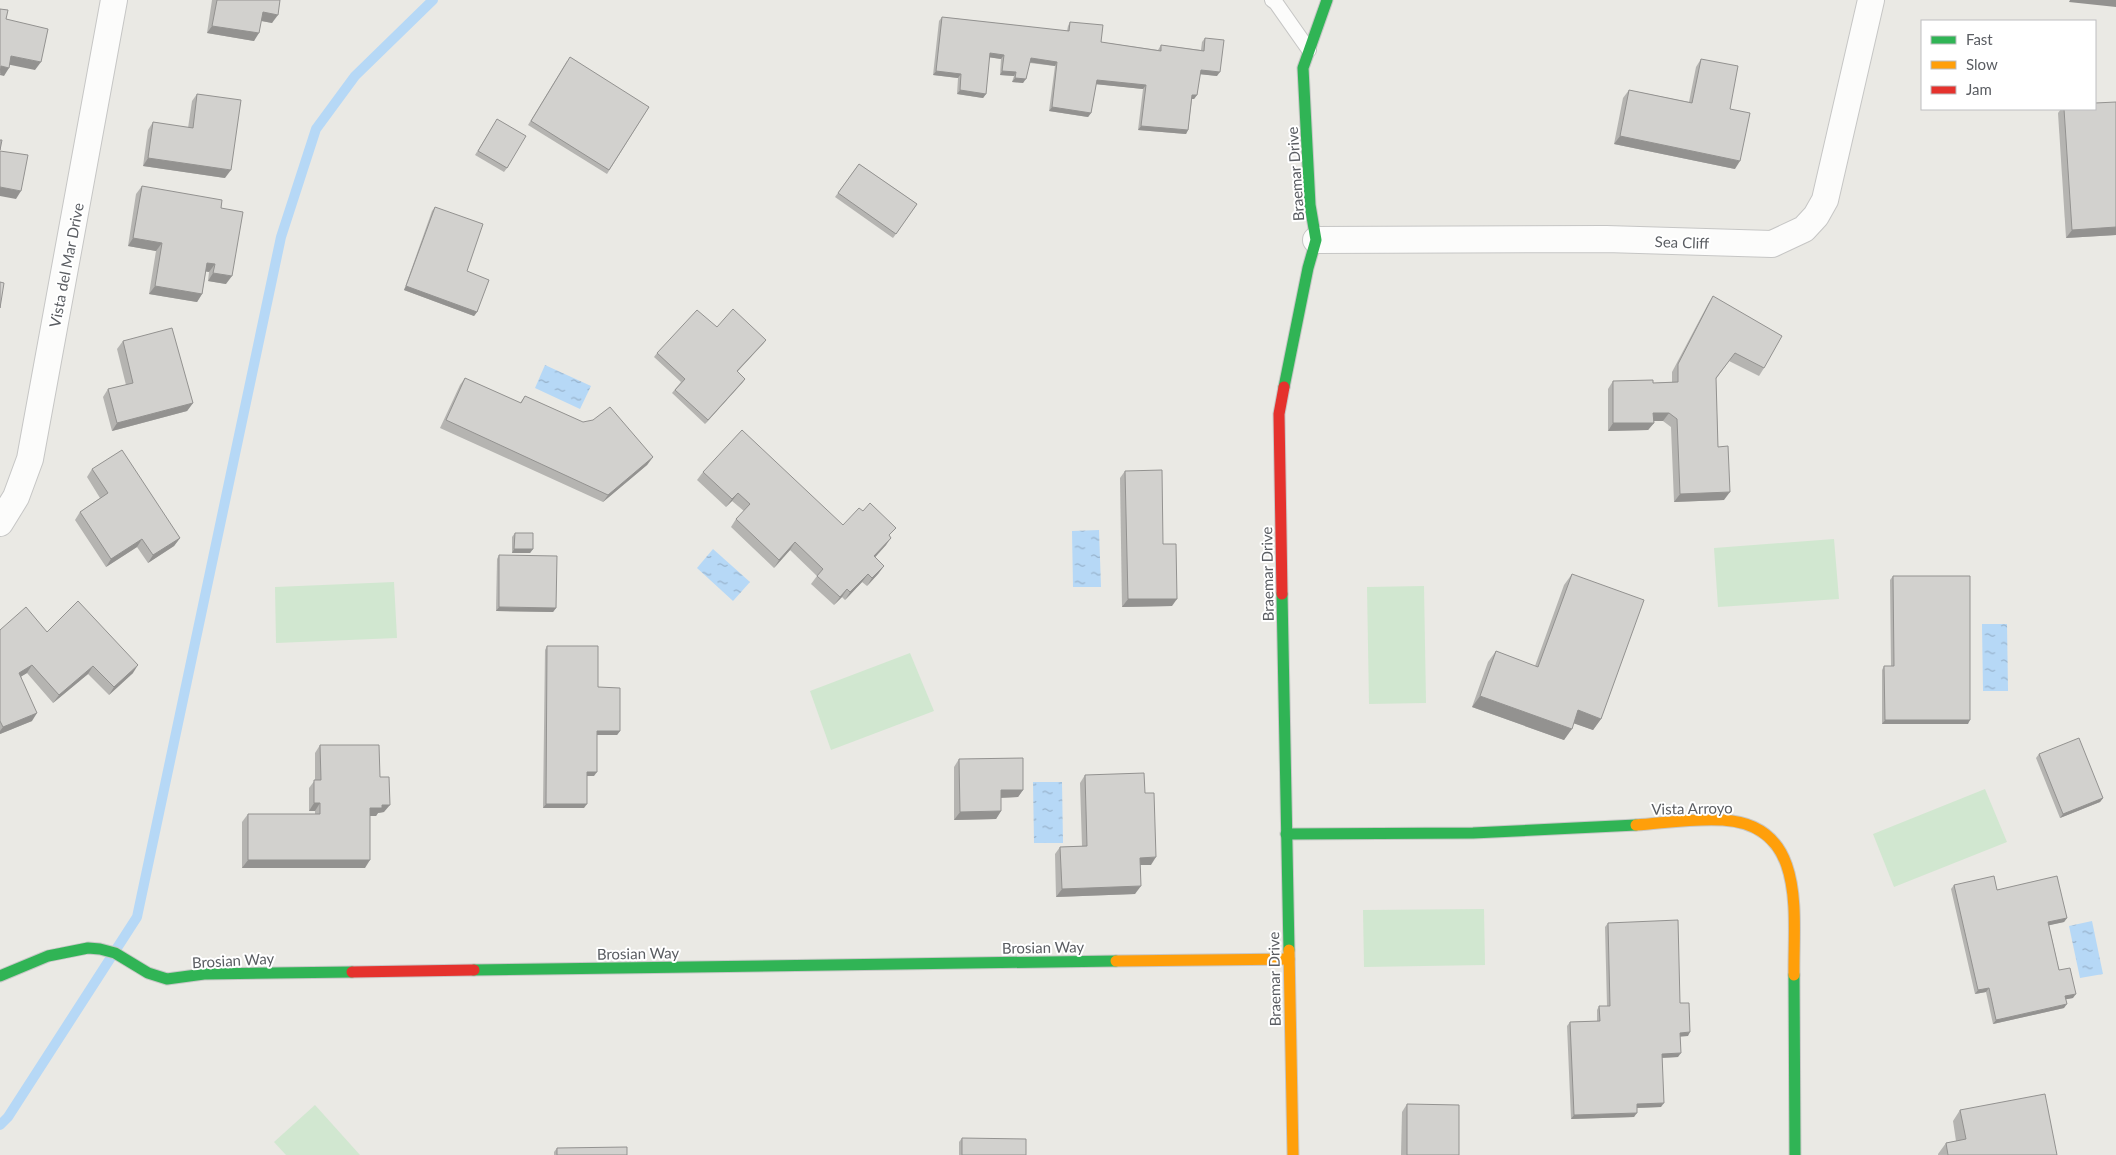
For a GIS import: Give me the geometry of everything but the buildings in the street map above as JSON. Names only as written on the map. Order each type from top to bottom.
[{"type":"street","name":"Vista del Mar Drive","points":[[0,523],[16,497],[30,459],[114,0]]},
{"type":"street","name":"Braemar Drive","points":[[1293,1155],[1279,414],[1308,268],[1316,240],[1310,205],[1303,68],[1326,0]]},
{"type":"street","name":"Sea Cliff","points":[[1316,240],[1606,239],[1772,244],[1804,229],[1816,216],[1825,200],[1871,0]]},
{"type":"street","name":"Vista Arroyo","points":[[1286,834],[1473,833],[1723,820],[1741,822],[1758,828],[1772,839],[1784,853],[1791,870],[1793,888],[1795,1155]]},
{"type":"street","name":"Brosian Way","points":[[0,976],[35,960],[78,949],[99,949],[124,956],[155,976],[172,980],[204,974],[1289,959]]},
{"type":"lane","points":[[1272,0],[1309,50]]},
{"type":"green space","points":[[1834,539],[1839,599],[1718,607],[1714,548]]},
{"type":"green space","points":[[394,582],[397,638],[276,643],[275,587]]},
{"type":"green space","points":[[1424,586],[1426,703],[1369,704],[1367,587]]},
{"type":"green space","points":[[910,653],[934,711],[831,750],[810,691]]},
{"type":"green space","points":[[1985,789],[2007,842],[1894,887],[1873,834]]},
{"type":"green space","points":[[1484,909],[1485,965],[1364,967],[1363,910]]},
{"type":"green space","points":[[315,1105],[360,1155],[286,1155],[274,1142]]},
{"type":"water","points":[[545,365],[591,386],[580,409],[535,388]]},
{"type":"water","points":[[1099,530],[1101,587],[1073,587],[1072,531]]},
{"type":"water","points":[[713,549],[750,582],[733,601],[697,568]]},
{"type":"water","points":[[1982,624],[2007,624],[2008,691],[1983,691]]},
{"type":"water","points":[[1033,782],[1062,782],[1063,843],[1034,843]]},
{"type":"water","points":[[2092,921],[2103,974],[2080,978],[2069,926]]},
{"type":"waterway","points":[[0,1125],[8,1117],[137,917],[281,237],[316,129],[355,76],[433,0]]},
{"type":"traffic: fast","points":[[1284,387],[1308,268],[1316,240],[1310,205],[1303,68],[1327,0]]},
{"type":"traffic: fast","points":[[1282,594],[1289,950]]},
{"type":"traffic: fast","points":[[1286,834],[1473,833],[1636,825]]},
{"type":"traffic: fast","points":[[0,976],[48,956],[88,948],[115,953],[148,973],[167,979],[204,974],[352,972]]},
{"type":"traffic: fast","points":[[474,970],[1116,961]]},
{"type":"traffic: fast","points":[[1794,975],[1795,1155]]},
{"type":"traffic: slow","points":[[1636,825],[1691,820],[1723,820],[1750,826],[1770,838],[1783,855],[1790,877],[1794,901],[1794,975]]},
{"type":"traffic: slow","points":[[1289,950],[1293,1155]]},
{"type":"traffic: slow","points":[[1116,961],[1289,959]]},
{"type":"traffic: jam","points":[[1282,594],[1279,414],[1284,387]]},
{"type":"traffic: jam","points":[[352,972],[474,970]]}]
